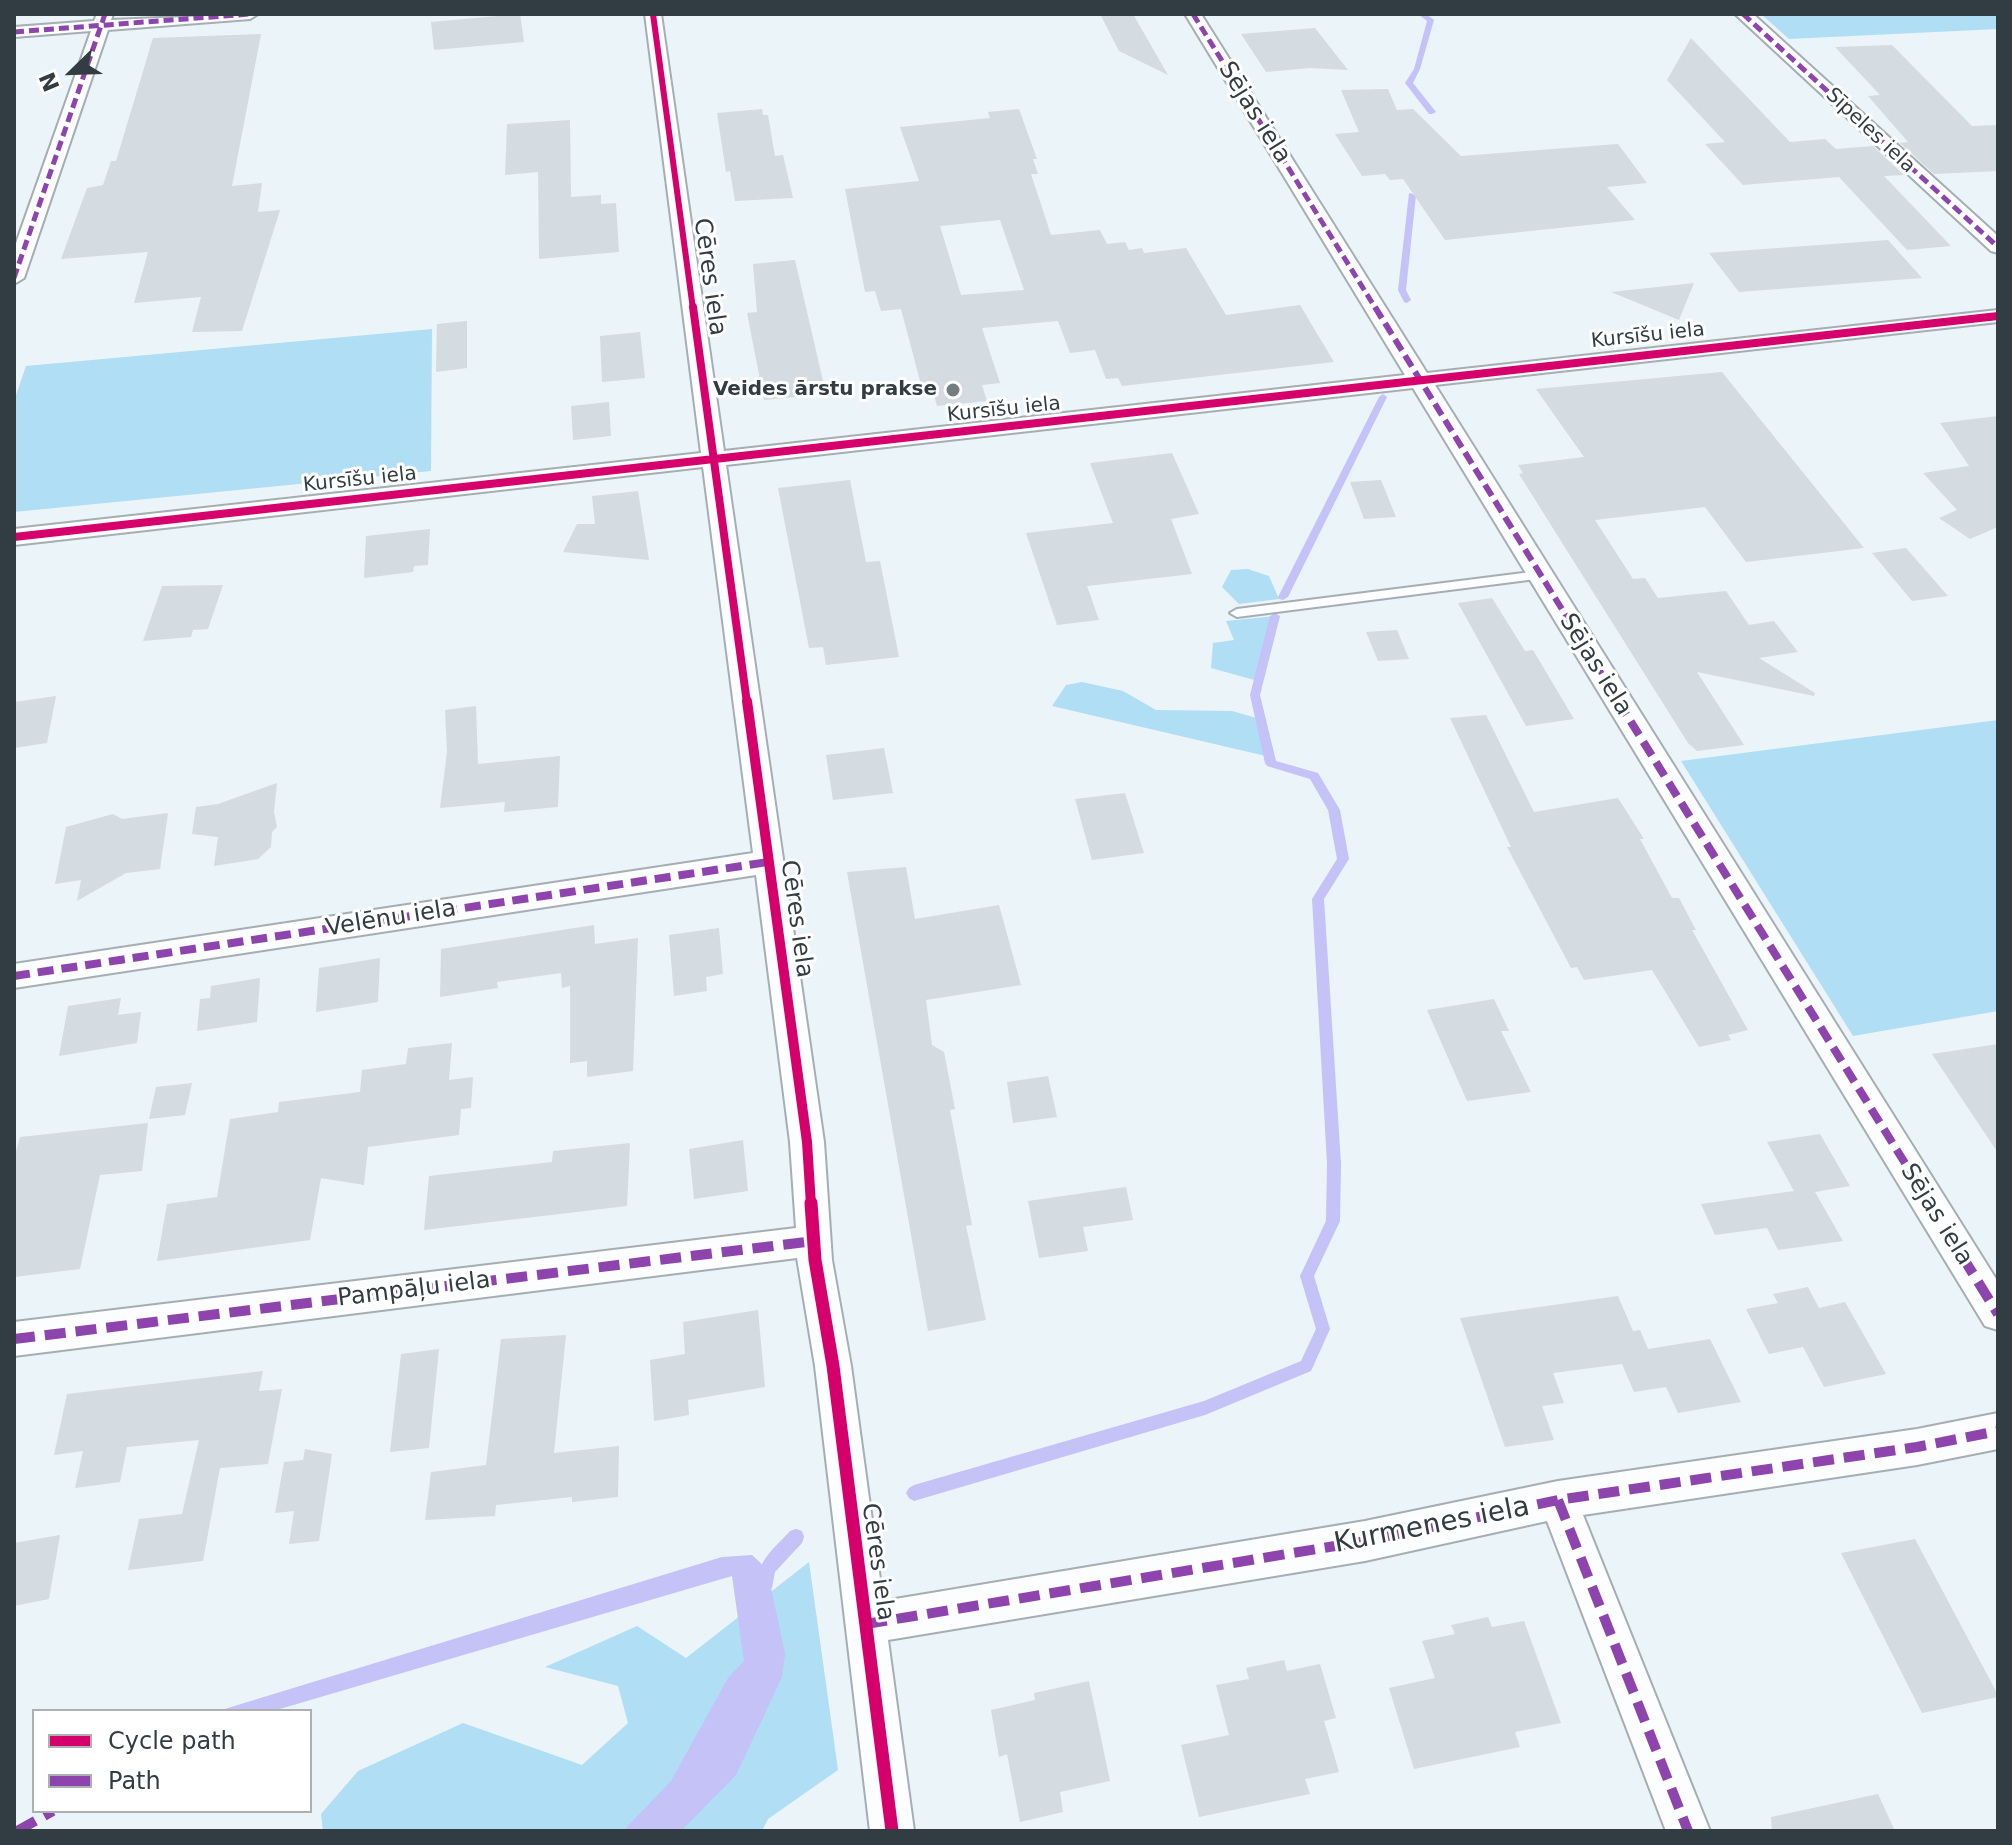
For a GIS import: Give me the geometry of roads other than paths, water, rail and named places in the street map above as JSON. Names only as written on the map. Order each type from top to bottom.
[{"type":"street","points":[[14,32],[103,20],[250,14]]},
{"type":"street","name":"Cēres iela","points":[[653,14],[807,1142],[814,1241],[892,1831]]},
{"type":"street","name":"Sējas iela","points":[[1193,14],[1998,1314]]},
{"type":"street","name":"Sīpeles iela","points":[[1743,14],[1998,247]]},
{"type":"street","points":[[14,278],[103,20]]},
{"type":"street","name":"Kursīšu iela","points":[[14,537],[1998,316]]},
{"type":"street","name":"Velēnu iela","points":[[14,976],[768,862]]},
{"type":"street","name":"Pampāļu iela","points":[[14,1339],[814,1241]]},
{"type":"street","name":"Kurmenes iela","points":[[866,1624],[1365,1541],[1558,1500],[1917,1447],[1998,1431]]},
{"type":"street","points":[[1558,1500],[1688,1831]]},
{"type":"lane","points":[[1237,613],[1539,575]]},
{"type":"waterway","points":[[1421,14],[1431,20],[1417,69],[1409,83],[1432,112]]},
{"type":"waterway","points":[[1407,300],[1402,290],[1412,195]]},
{"type":"waterway","points":[[1283,597],[1383,397]]},
{"type":"waterway","points":[[914,1493],[1205,1408],[1306,1366],[1323,1329],[1307,1276],[1333,1221],[1334,1164],[1318,899],[1343,859],[1334,810],[1314,776],[1271,763],[1255,695],[1275,616]]},
{"type":"waterway","points":[[766,1582],[767,1569],[796,1537]]},
{"type":"place","name":"Veides ārstu prakse","points":[[953,390]]}]
